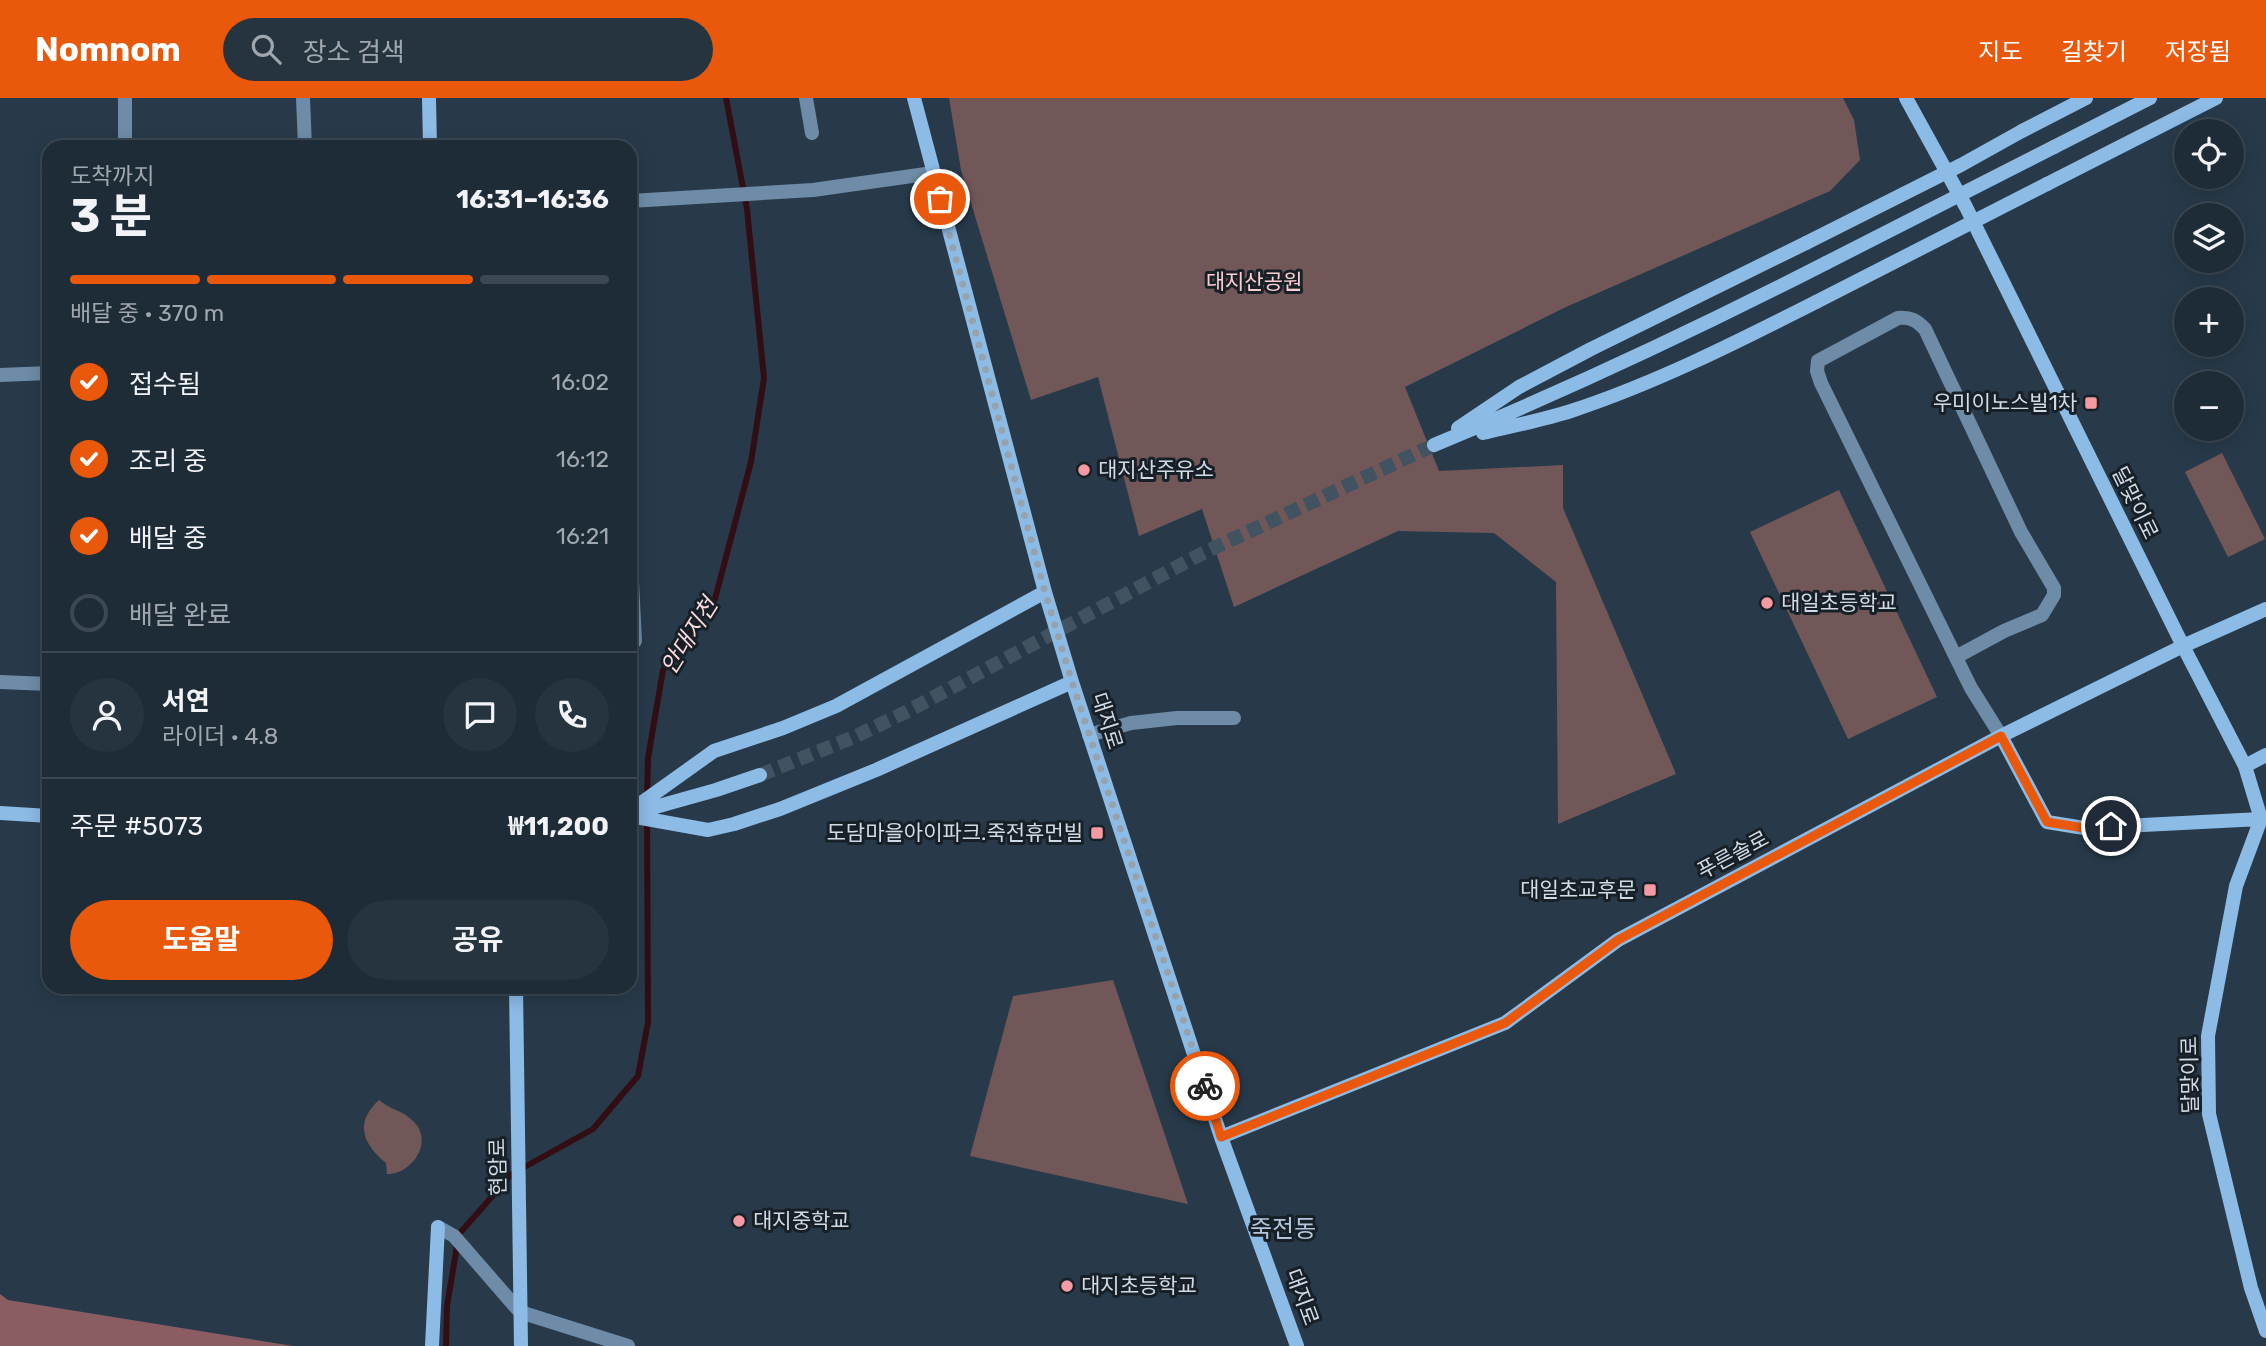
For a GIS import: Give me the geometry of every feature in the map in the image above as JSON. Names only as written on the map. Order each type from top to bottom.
[{"type":"street","points":[[125,98],[125,140]]},
{"type":"street","points":[[303,98],[305,140]]},
{"type":"street","points":[[429,98],[430,140]]},
{"type":"street","points":[[806,98],[812,133]]},
{"type":"street","name":"대지로","points":[[914,98],[1045,592],[1072,682],[1221,1137],[1297,1346]]},
{"type":"street","name":"달맞이로","points":[[1906,98],[1966,207],[2245,766],[2261,819],[2236,886],[2208,1036],[2209,1114],[2251,1288],[2266,1331]]},
{"type":"street","points":[[1434,445],[1518,387],[1961,165],[2086,98]]},
{"type":"street","points":[[1434,445],[1514,412],[1725,315],[2150,98]]},
{"type":"street","points":[[1434,445],[1570,411],[1740,341],[2216,98]]},
{"type":"street","points":[[637,201],[813,190],[933,173]]},
{"type":"street","points":[[1956,657],[2004,631],[2042,615],[2054,595],[2054,588],[2021,532],[1925,329],[1916,320],[1898,318],[1818,361],[1817,372],[1971,688],[2001,736],[2047,822],[2084,828],[2261,819]]},
{"type":"street","points":[[0,375],[42,373]]},
{"type":"street","points":[[637,809],[713,751],[783,728],[836,706],[1045,592]]},
{"type":"street","name":"푸른솔로","points":[[1221,1137],[1505,1023],[1618,940],[2001,736],[2183,646],[2266,609]]},
{"type":"street","points":[[0,682],[42,684]]},
{"type":"street","points":[[637,815],[708,830],[780,809],[876,770],[1072,682]]},
{"type":"street","points":[[1089,735],[1131,723],[1177,718],[1234,718]]},
{"type":"street","points":[[2245,766],[2266,754]]},
{"type":"street","points":[[637,812],[760,775]]},
{"type":"street","points":[[0,813],[42,816]]},
{"type":"street","name":"현암로","points":[[516,994],[521,1346]]},
{"type":"street","points":[[432,1346],[439,1227],[454,1236],[520,1312],[628,1346]]},
{"type":"green space","name":"대지산공원","points":[[949,98],[1843,98],[1854,120],[1860,160],[1830,191],[1566,307],[1405,387],[1439,471],[1563,465],[1563,508],[1676,774],[1558,824],[1556,582],[1494,533],[1398,531],[1234,607],[1202,509],[1139,536],[1098,377],[1031,400],[961,170]]},
{"type":"green space","points":[[2222,453],[2265,539],[2228,557],[2185,472]]},
{"type":"green space","points":[[1839,490],[1937,697],[1848,739],[1750,532]]},
{"type":"green space","points":[[1113,980],[1188,1204],[970,1156],[1013,996]]},
{"type":"green space","points":[[379,1100],[412,1120],[419,1128],[421,1137],[421,1146],[412,1162],[405,1168],[387,1174],[386,1163],[367,1141],[364,1125],[366,1117]]},
{"type":"shaded area","points":[[0,1294],[8,1300],[293,1346],[0,1346]]},
{"type":"waterway","name":"안대지천","points":[[647,798],[648,758],[663,670],[715,599],[751,462],[764,378],[747,209],[726,98]]},
{"type":"waterway","name":"안대지천","points":[[446,1346],[447,1306],[459,1234],[512,1174],[593,1129],[638,1076],[648,1022],[647,819]]},
{"type":"tunnel","points":[[760,775],[854,737],[906,712],[1203,553],[1434,445]]},
{"type":"way so far","points":[[940,199],[1045,592],[1205,1086]]},
{"type":"place","name":"우미이노스빌1차","points":[[2091,403]]},
{"type":"place","name":"대지산주유소","points":[[1084,470]]},
{"type":"place","name":"대일초등학교","points":[[1767,603]]},
{"type":"place","name":"도담마을아이파크.죽전휴먼빌","points":[[1097,833]]},
{"type":"place","name":"대일초교후문","points":[[1650,890]]},
{"type":"place","name":"대지중학교","points":[[739,1221]]},
{"type":"place","name":"대지초등학교","points":[[1067,1286]]},
{"type":"district","name":"죽전동","points":[[1283,1229]]},
{"type":"route","points":[[1205,1086],[1221,1137],[1505,1023],[1618,940],[2001,736],[2047,822],[2084,828],[2111,826]]}]
